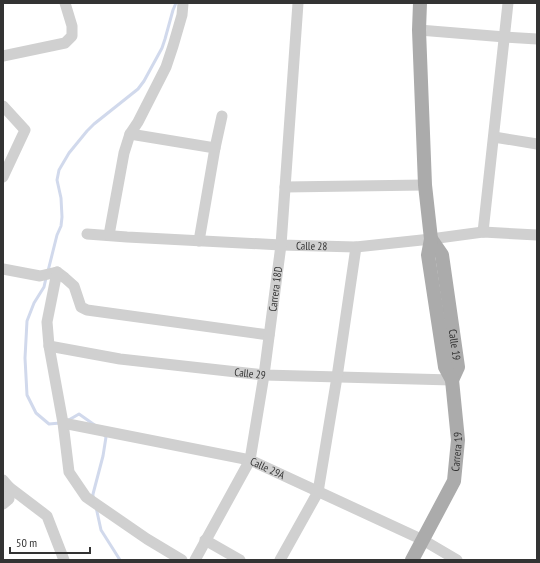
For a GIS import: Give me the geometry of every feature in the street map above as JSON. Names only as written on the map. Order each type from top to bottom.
[{"type":"main road","name":"Calle 19","points":[[420,3],[419,30],[425,185],[432,239],[428,255],[446,366],[452,380]]},
{"type":"main road","name":"Carrera 19","points":[[412,560],[454,480],[458,440],[452,380]]},
{"type":"street","points":[[3,56],[65,43],[72,36],[72,26],[65,3]]},
{"type":"street","points":[[109,235],[124,153],[130,134],[138,122],[166,67],[174,46],[183,3]]},
{"type":"street","name":"Carrera 18D","points":[[195,560],[250,460],[264,375],[281,245],[298,3]]},
{"type":"street","points":[[483,232],[508,3]]},
{"type":"street","points":[[419,30],[537,39]]},
{"type":"street","points":[[3,106],[25,130],[3,177]]},
{"type":"street","points":[[199,241],[222,116]]},
{"type":"street","points":[[130,134],[215,148]]},
{"type":"street","points":[[494,137],[537,144]]},
{"type":"street","points":[[285,187],[425,185]]},
{"type":"street","name":"Calle 28","points":[[86,234],[281,245],[356,247],[483,232],[537,235]]},
{"type":"street","points":[[280,560],[318,492],[338,377],[356,247]]},
{"type":"street","points":[[3,280],[6,269],[40,276],[57,272]]},
{"type":"street","points":[[57,272],[74,286],[81,307],[88,310],[269,335]]},
{"type":"street","points":[[57,272],[47,322],[49,346],[63,423],[69,472],[86,498],[182,560]]},
{"type":"street","name":"Calle 29","points":[[49,346],[120,359],[264,375],[452,380]]},
{"type":"street","name":"Calle 29A","points":[[63,423],[250,460],[423,540],[457,560]]},
{"type":"street","points":[[3,504],[8,499],[6,483]]},
{"type":"street","points":[[6,483],[47,516],[64,560]]},
{"type":"street","points":[[205,540],[240,560]]},
{"type":"waterway","points":[[48,271],[57,235],[61,226],[62,217],[61,198],[57,180],[59,170],[69,153],[87,131],[138,89],[144,81],[162,48],[176,3]]},
{"type":"waterway","points":[[46,278],[44,287],[34,303],[27,321],[25,358],[27,395],[36,413],[49,424],[60,423]]},
{"type":"waterway","points":[[67,421],[79,414],[96,426]]},
{"type":"waterway","points":[[93,498],[106,437],[103,434]]},
{"type":"waterway","points":[[96,507],[101,530],[120,560]]}]
